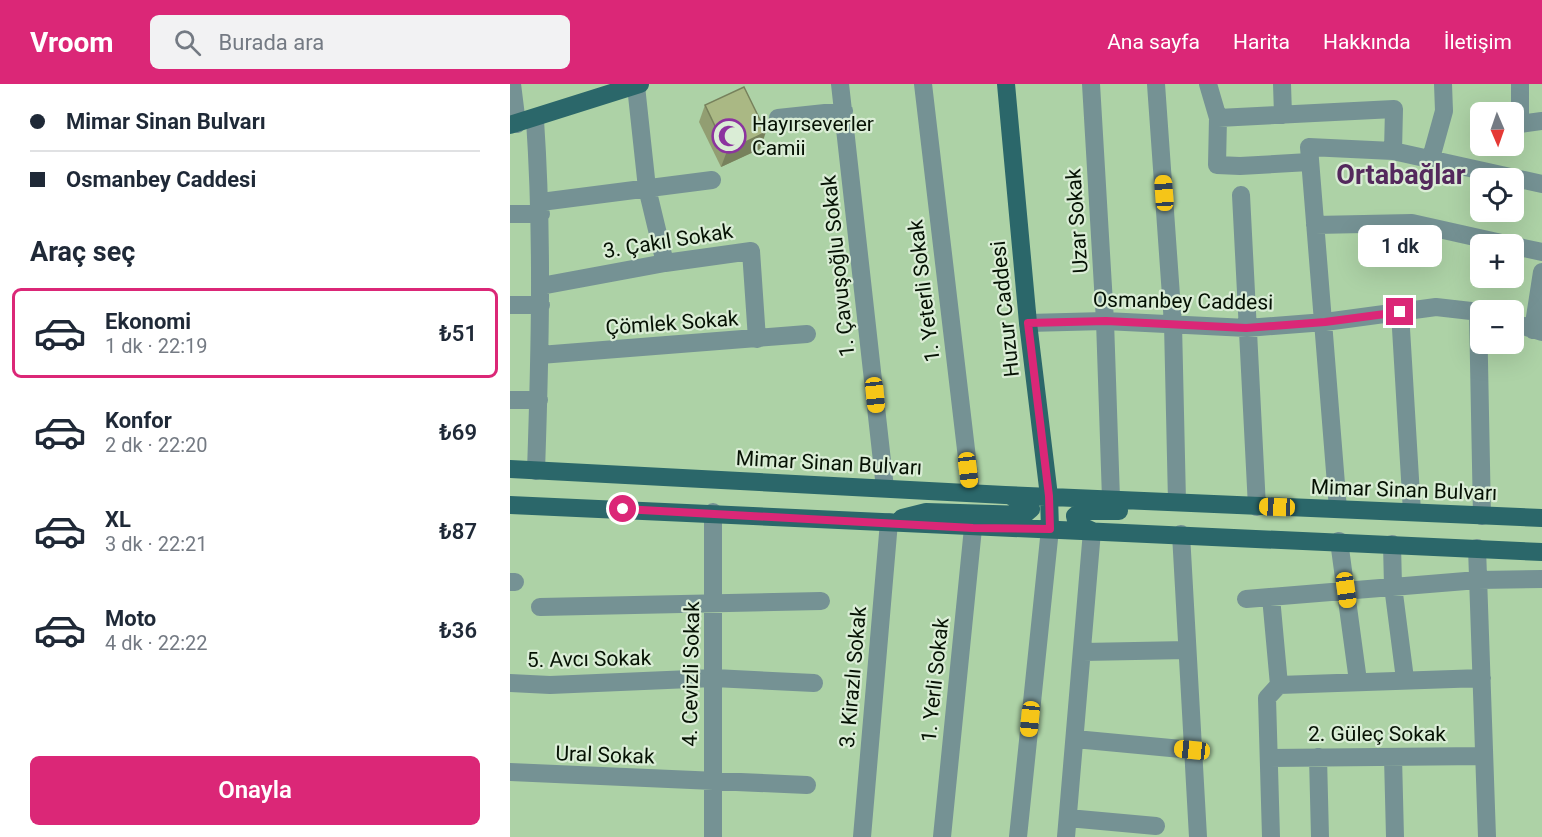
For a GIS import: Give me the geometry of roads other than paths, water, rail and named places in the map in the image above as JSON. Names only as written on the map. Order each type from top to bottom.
[{"type":"main road","name":"Huzur Caddesi","points":[[1005,84],[1028,323],[1049,496],[1050,529]]},
{"type":"main road","points":[[520,123],[597,92],[638,85]]},
{"type":"main road","name":"Mimar Sinan Bulvarı","points":[[510,469],[1257,507],[1542,518]]},
{"type":"main road","points":[[889,522],[926,512],[1024,515],[1031,509],[1028,501],[1005,495]]},
{"type":"main road","points":[[1092,531],[1077,524],[1075,516],[1081,511],[1168,513],[1204,504]]},
{"type":"main road","points":[[510,505],[713,512],[973,528],[1181,534],[1542,552]]},
{"type":"street","points":[[512,84],[541,208],[536,471]]},
{"type":"street","name":"1. Çavuşoğlu Sokak","points":[[840,84],[885,488]]},
{"type":"street","name":"1. Yeterli Sokak","points":[[923,84],[971,492]]},
{"type":"street","name":"Uzar Sokak","points":[[1091,84],[1106,321],[1111,498]]},
{"type":"street","points":[[1156,84],[1173,324],[1177,502]]},
{"type":"street","points":[[1208,84],[1218,118],[1217,165],[1240,166],[1309,155],[1393,152],[1431,158],[1542,184]]},
{"type":"street","points":[[1282,84],[1282,115]]},
{"type":"street","points":[[1431,158],[1444,111],[1443,84]]},
{"type":"street","points":[[1520,84],[1520,124],[1542,121]]},
{"type":"street","points":[[638,85],[647,188],[666,263]]},
{"type":"street","points":[[1218,118],[1394,109],[1393,152]]},
{"type":"street","points":[[778,117],[844,111]]},
{"type":"street","points":[[1309,155],[1325,322],[1338,509]]},
{"type":"street","points":[[510,214],[647,188],[712,180]]},
{"type":"street","points":[[1241,195],[1246,328],[1257,507]]},
{"type":"street","points":[[1315,225],[1412,223],[1470,236]]},
{"type":"street","points":[[1524,248],[1542,252]]},
{"type":"street","name":"3. Çakıl Sokak","points":[[510,304],[666,263],[751,251],[757,339]]},
{"type":"street","points":[[1537,331],[1542,272]]},
{"type":"street","name":"Osmanbey Caddesi","points":[[1028,323],[1106,321],[1246,328],[1325,322],[1436,307],[1470,310]]},
{"type":"street","points":[[1400,312],[1412,512]]},
{"type":"street","name":"Çömlek Sokak","points":[[540,355],[807,334]]},
{"type":"street","points":[[1480,354],[1482,516]]},
{"type":"street","points":[[510,400],[539,400]]},
{"type":"street","name":"4. Cevizli Sokak","points":[[713,512],[713,837]]},
{"type":"street","name":"3. Kirazlı Sokak","points":[[862,837],[889,522]]},
{"type":"street","name":"1. Yerli Sokak","points":[[942,837],[973,528]]},
{"type":"street","points":[[1018,837],[1050,529]]},
{"type":"street","points":[[1066,837],[1092,531]]},
{"type":"street","points":[[1181,534],[1198,837]]},
{"type":"street","points":[[1339,541],[1359,681]]},
{"type":"street","points":[[1392,544],[1393,586],[1405,680]]},
{"type":"street","points":[[1477,548],[1487,837]]},
{"type":"street","points":[[1246,599],[1478,580],[1542,579]]},
{"type":"street","points":[[1271,597],[1279,685]]},
{"type":"street","points":[[540,607],[714,601],[821,601]]},
{"type":"street","points":[[1083,652],[1187,650]]},
{"type":"street","name":"5. Avcı Sokak","points":[[510,683],[550,685],[714,678],[814,683]]},
{"type":"street","points":[[1271,837],[1267,698],[1279,685],[1482,678]]},
{"type":"street","points":[[1076,739],[1192,750]]},
{"type":"street","name":"2. Güleç Sokak","points":[[1270,758],[1485,756]]},
{"type":"street","points":[[1318,757],[1320,837]]},
{"type":"street","points":[[1393,757],[1395,837]]},
{"type":"street","name":"Ural Sokak","points":[[510,772],[807,785]]},
{"type":"street","points":[[1068,818],[1156,826]]},
{"type":"place","name":"Hayırseverler Camii","points":[[729,136]]},
{"type":"district","name":"Ortabağlar","points":[[1401,175]]}]
